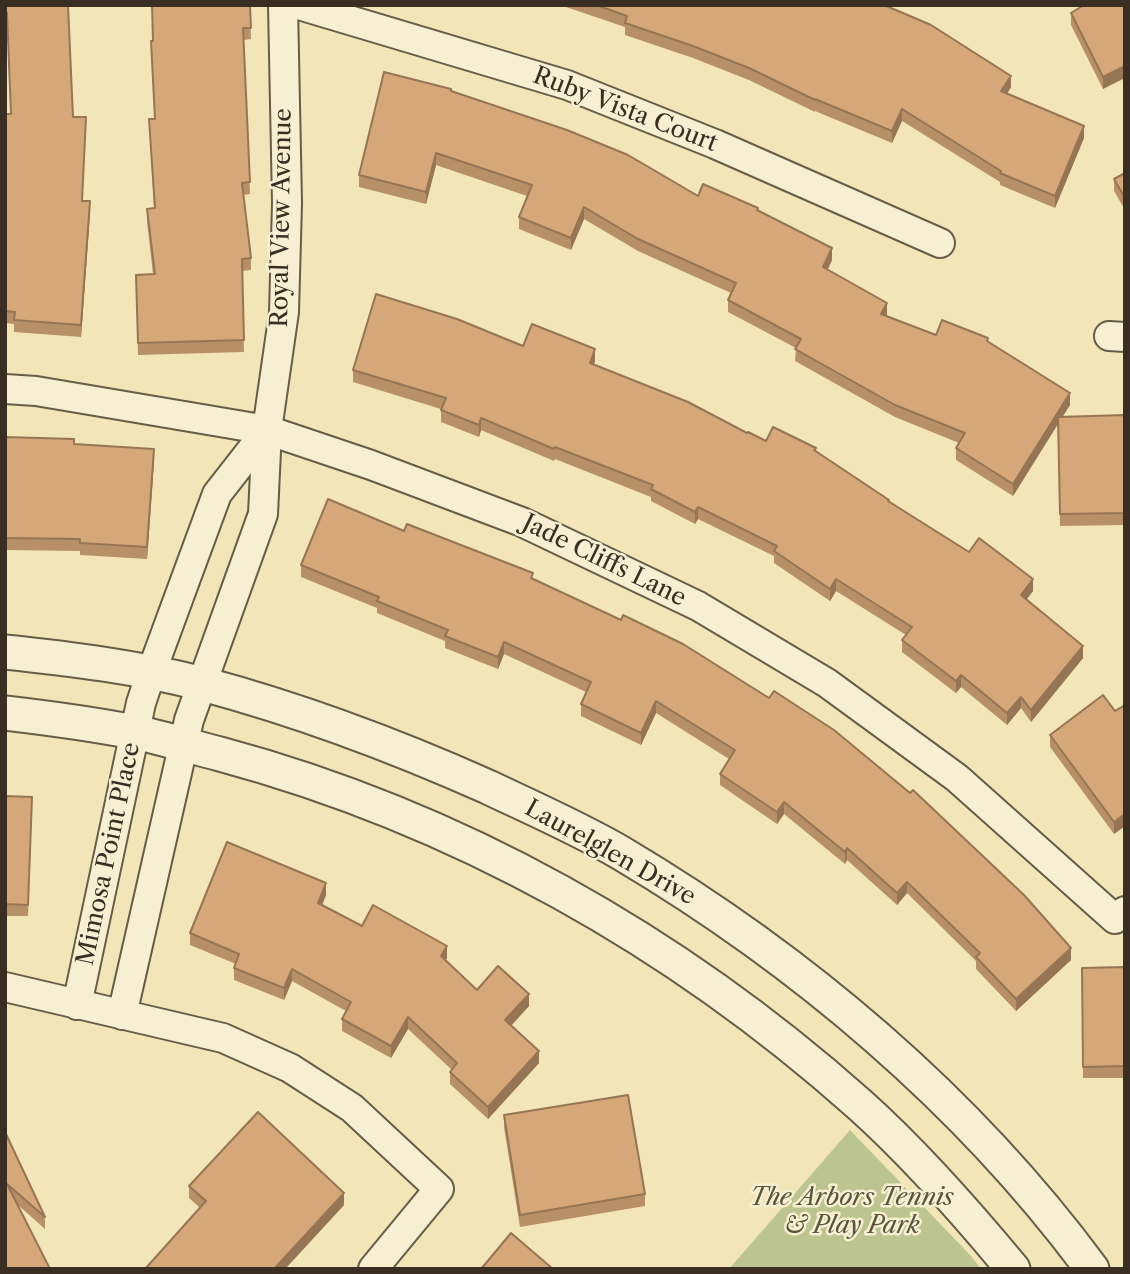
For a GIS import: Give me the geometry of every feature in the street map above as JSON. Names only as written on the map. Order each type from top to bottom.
[{"type":"street","name":"Royal View Avenue","points":[[186,732],[263,514],[267,430],[284,312],[287,203],[283,5]]},
{"type":"street","name":"Ruby Vista Court","points":[[299,5],[567,85],[715,144],[940,243]]},
{"type":"street","name":"Jade Cliffs Lane","points":[[5,389],[36,391],[267,430],[522,522],[698,606],[827,683],[957,778],[1120,915]]},
{"type":"street","name":"Royal View Avenue","points":[[142,703],[217,494],[267,430]]},
{"type":"street","name":"Laurelglen Drive","points":[[5,652],[68,659],[186,732],[246,761],[318,783],[412,820],[567,894],[646,942],[718,990],[789,1044],[861,1106],[922,1166],[1013,1269]]},
{"type":"street","name":"Laurelglen Drive","points":[[5,713],[142,703],[201,684],[312,717],[442,767],[619,852],[772,953],[846,1011],[916,1073],[978,1135],[1035,1196],[1093,1269]]},
{"type":"street","name":"Mimosa Point Place","points":[[77,1005],[142,703]]},
{"type":"street","name":"Mimosa Point Place","points":[[122,1015],[186,732]]},
{"type":"street","points":[[5,987],[223,1038],[290,1068],[352,1108],[439,1189],[373,1269]]},
{"type":"green space","name":"The Arbors Tennis & Play Park","points":[[850,1130],[971,1256],[981,1269],[729,1269]]},
{"type":"building","points":[[5,5],[68,5],[73,117],[86,117],[82,201],[90,201],[81,325],[14,320],[15,312],[5,311],[5,114],[11,114]]},
{"type":"building","points":[[152,5],[250,5],[251,28],[243,28],[250,182],[242,183],[251,258],[242,259],[244,340],[138,343],[136,275],[155,274],[147,209],[155,208],[149,119],[155,119]]},
{"type":"building","points":[[596,5],[884,5],[931,25],[1011,76],[1001,91],[1084,126],[1055,196],[1000,173],[1001,171],[902,109],[892,131],[815,100],[749,68],[625,23],[627,16]]},
{"type":"building","points":[[1084,5],[1125,5],[1125,66],[1103,77],[1071,13]]},
{"type":"building","points":[[384,72],[451,89],[567,130],[628,155],[698,196],[703,184],[758,208],[757,210],[832,248],[823,267],[887,303],[881,314],[936,335],[942,320],[988,338],[987,341],[1070,393],[1013,484],[956,448],[965,433],[895,405],[795,349],[801,339],[728,300],[736,283],[638,239],[584,207],[571,238],[519,217],[532,185],[436,153],[426,192],[359,175]]},
{"type":"building","points":[[1125,173],[1125,198],[1114,179]]},
{"type":"building","points":[[376,294],[457,319],[523,346],[532,324],[595,349],[590,363],[688,402],[747,433],[766,441],[773,427],[816,448],[814,450],[888,501],[969,552],[979,538],[1033,579],[1021,595],[1083,646],[1031,710],[1021,697],[1007,713],[961,675],[956,681],[902,640],[912,627],[836,579],[830,589],[774,551],[777,546],[698,507],[695,512],[651,489],[653,485],[555,447],[554,449],[481,418],[479,425],[441,410],[446,398],[353,370]]},
{"type":"building","points":[[1125,415],[1125,513],[1060,514],[1058,417]]},
{"type":"building","points":[[5,437],[74,439],[74,444],[154,449],[147,547],[80,543],[80,539],[5,538]]},
{"type":"building","points":[[328,499],[404,531],[407,524],[533,573],[531,578],[621,620],[623,615],[683,644],[769,698],[774,691],[834,730],[910,793],[913,790],[1024,895],[1071,948],[1016,999],[976,957],[980,953],[907,882],[897,893],[847,848],[845,852],[784,802],[777,812],[720,774],[735,750],[656,701],[641,733],[581,704],[591,682],[504,642],[498,657],[445,636],[448,630],[377,601],[379,597],[301,565]]},
{"type":"building","points":[[1103,695],[1115,711],[1125,705],[1125,814],[1114,822],[1050,735]]},
{"type":"building","points":[[5,796],[32,797],[28,905],[5,904]]},
{"type":"building","points":[[227,842],[326,883],[318,903],[362,926],[373,905],[447,946],[441,956],[477,990],[498,966],[529,994],[505,1020],[539,1051],[488,1107],[450,1072],[457,1063],[408,1017],[391,1046],[342,1019],[351,1002],[292,969],[284,988],[234,968],[239,954],[190,933]]},
{"type":"building","points":[[1125,967],[1125,1066],[1083,1067],[1082,968]]},
{"type":"building","points":[[628,1095],[645,1194],[520,1215],[504,1115]]},
{"type":"building","points":[[258,1112],[344,1193],[274,1269],[145,1269],[206,1201],[189,1186]]},
{"type":"building","points":[[6,1134],[45,1217],[7,1184],[50,1269],[5,1269]]},
{"type":"building","points":[[511,1233],[553,1269],[481,1269]]}]
